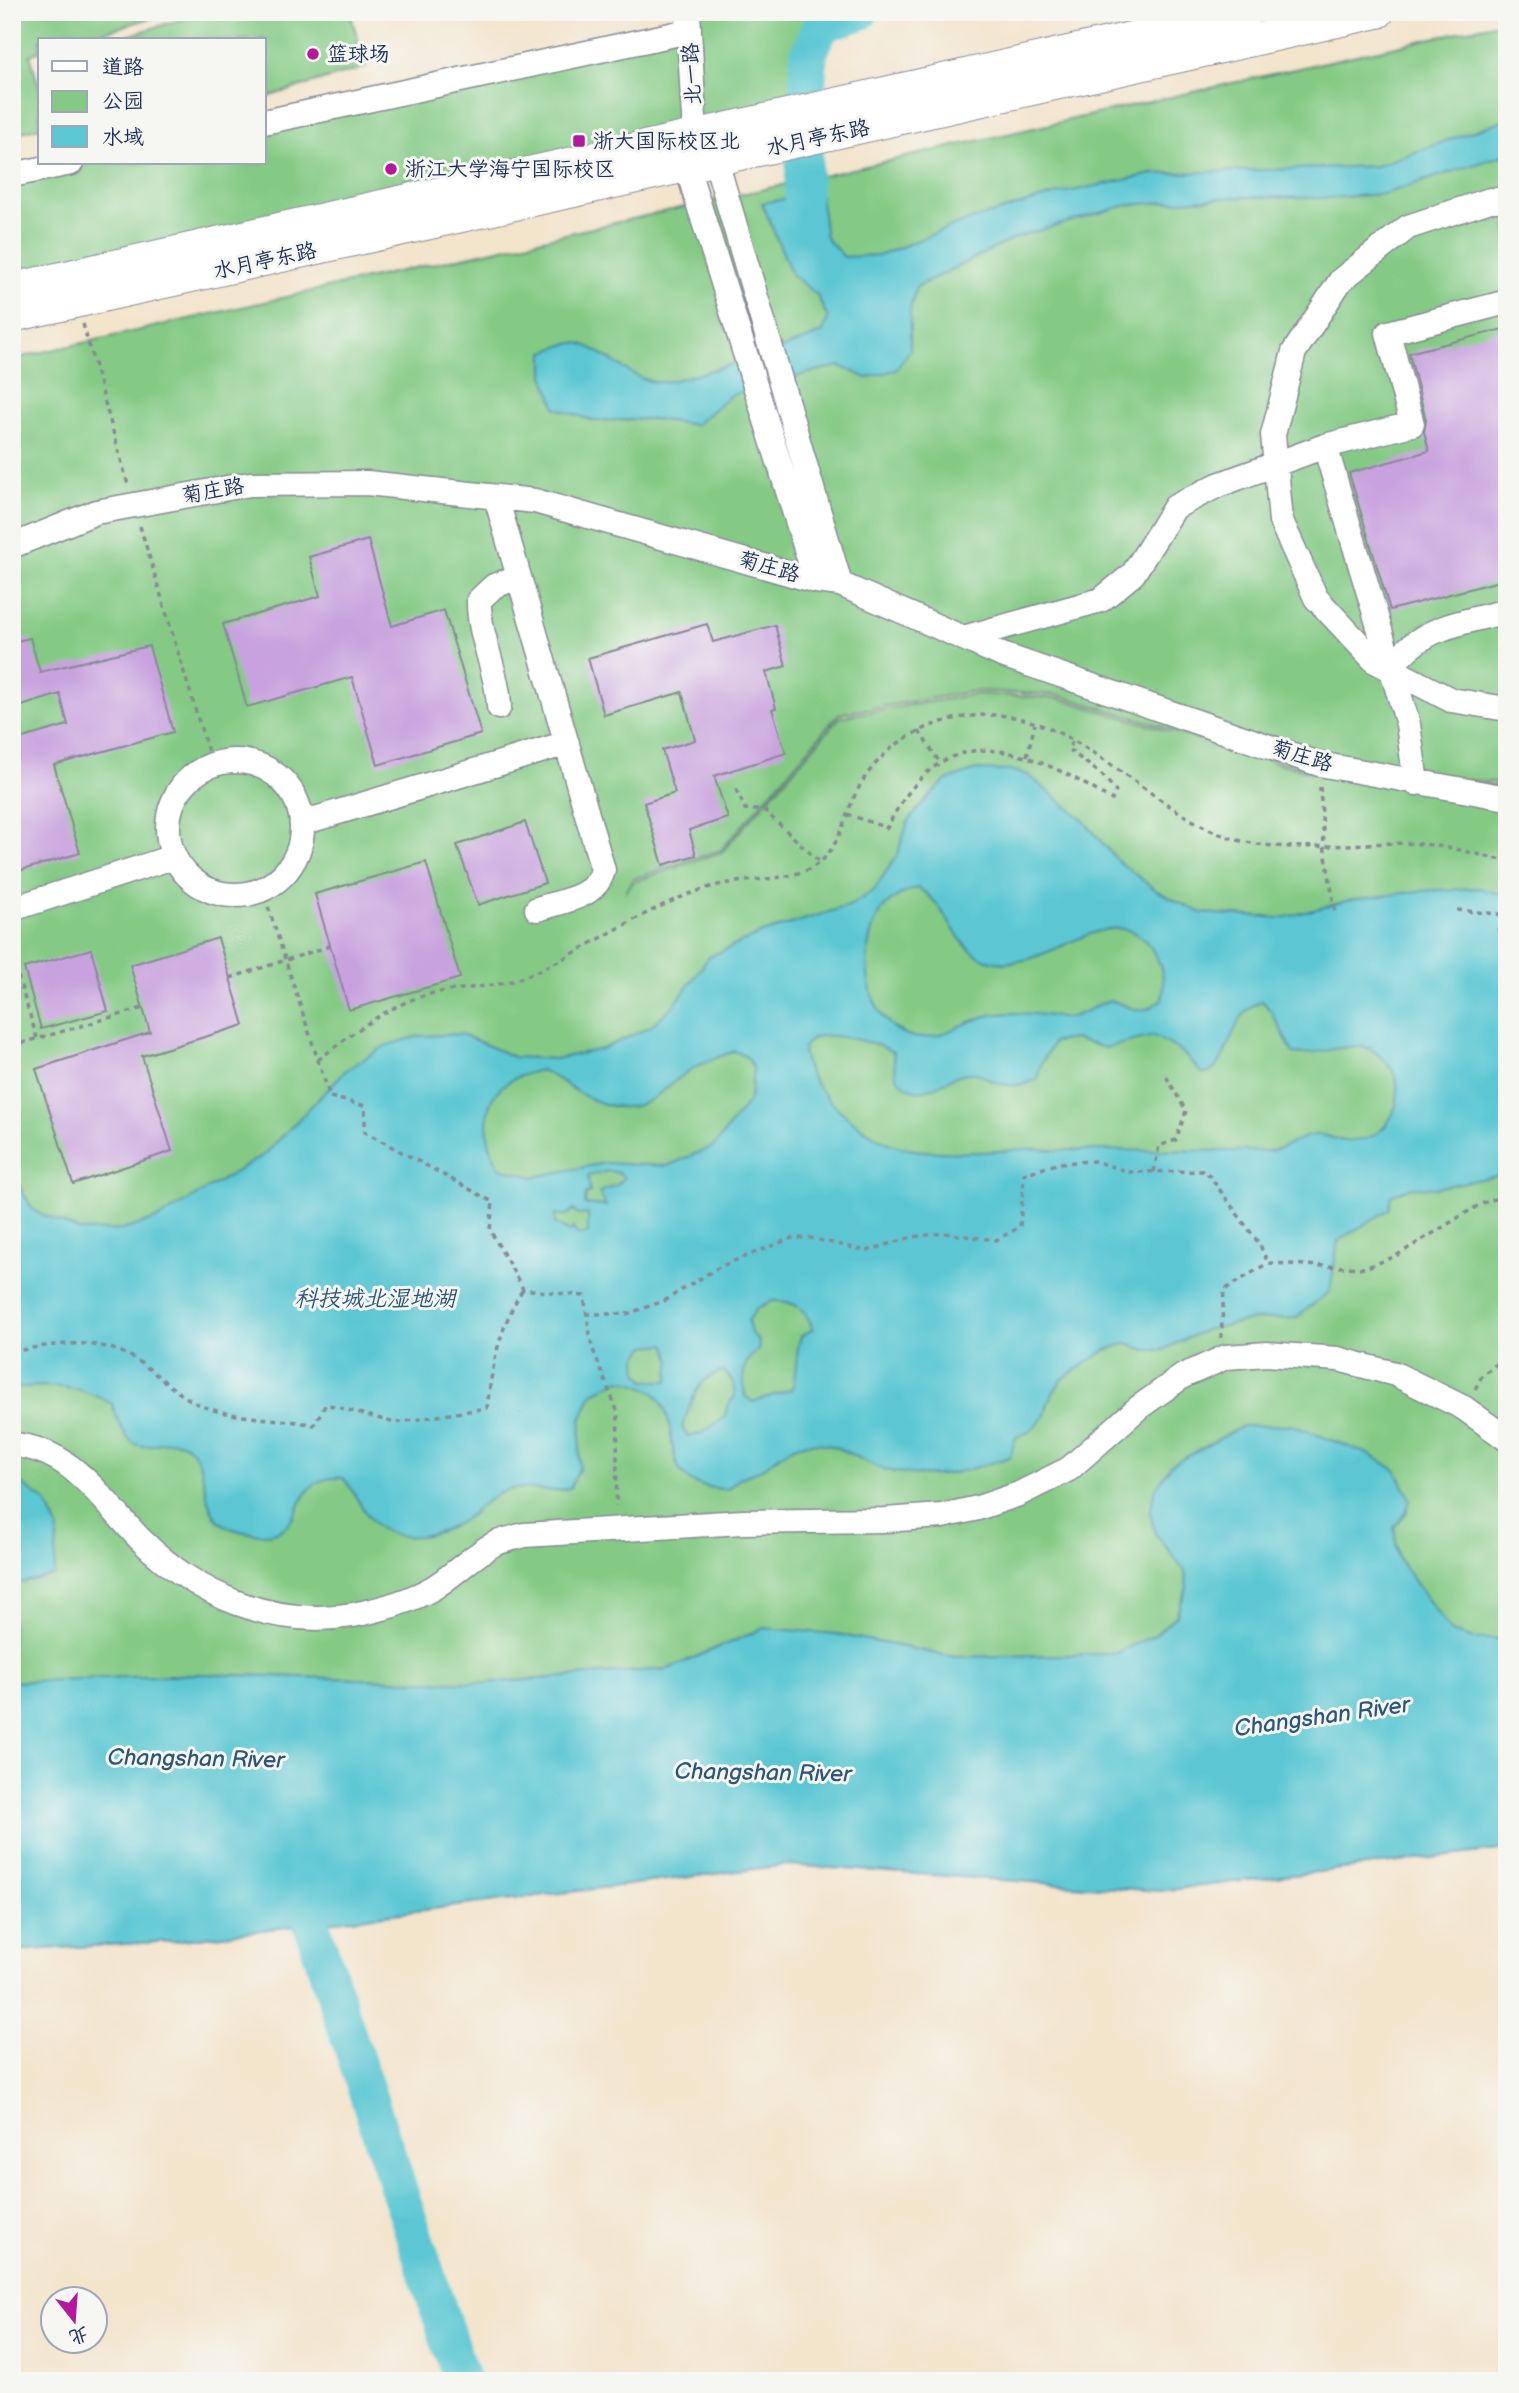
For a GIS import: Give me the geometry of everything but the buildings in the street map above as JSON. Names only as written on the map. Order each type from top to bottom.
[{"type":"main road","name":"水月亭东路","points":[[12,316],[717,153],[1246,12]]},
{"type":"main road","name":"水月亭东路","points":[[842,118],[1378,12]]},
{"type":"main road","name":"水月亭东路","points":[[12,289],[580,158],[695,136],[717,153]]},
{"type":"street","points":[[266,122],[689,22]]},
{"type":"street","name":"北一路","points":[[689,22],[695,136]]},
{"type":"street","points":[[717,153],[755,293],[787,445],[828,583]]},
{"type":"street","points":[[717,153],[729,302],[787,445]]},
{"type":"street","points":[[12,175],[66,164]]},
{"type":"street","points":[[1507,200],[1490,200],[1408,227],[1341,280],[1294,352],[1273,435],[1281,521],[1316,598],[1375,661],[1451,700],[1507,709]]},
{"type":"street","points":[[963,638],[1101,600],[1133,574],[1175,507],[1218,485],[1325,446],[1412,424],[1388,333],[1507,302]]},
{"type":"street","points":[[1325,446],[1408,724],[1416,783]]},
{"type":"street","name":"菊庄路","points":[[12,545],[96,512],[250,484],[367,483],[535,501],[828,583],[1002,655],[1319,764],[1507,797]]},
{"type":"street","points":[[496,497],[603,870],[600,883],[588,893],[537,909]]},
{"type":"street","points":[[499,708],[498,684],[479,614],[480,600],[494,586],[519,577]]},
{"type":"street","points":[[1390,669],[1402,651],[1428,632],[1507,611]]},
{"type":"street","points":[[302,823],[566,743]]},
{"type":"street","points":[[244,761],[266,768],[284,782],[297,801],[302,823],[300,846],[290,866],[274,883],[232,895],[211,891],[192,880],[173,857],[168,823],[173,802],[184,783],[212,765],[244,761]]},
{"type":"street","points":[[12,909],[173,857]]},
{"type":"street","points":[[12,1445],[46,1451],[73,1466],[141,1540],[172,1567],[244,1608],[276,1616],[313,1619],[354,1615],[396,1603],[432,1588],[495,1544],[524,1535],[618,1527],[884,1520],[942,1516],[978,1508],[1019,1494],[1069,1469],[1138,1408],[1183,1376],[1219,1361],[1267,1354],[1338,1359],[1395,1374],[1464,1408],[1507,1439]]},
{"type":"path","points":[[77,302],[134,505],[212,765]]},
{"type":"path","points":[[318,1060],[354,1031],[411,999],[524,978],[587,948],[635,917],[690,895],[717,885],[777,879],[808,870],[826,859],[838,839],[856,792],[882,755],[919,731],[960,718],[991,714],[1035,724],[1072,742],[1220,834],[1267,845],[1422,844],[1507,861]]},
{"type":"path","points":[[1027,756],[1035,724]]},
{"type":"path","points":[[919,731],[940,763]]},
{"type":"path","points":[[847,814],[887,828],[910,787],[940,763],[964,752],[1005,750],[1027,756],[1063,769],[1112,800],[1116,791],[1101,774],[1068,749],[1072,742]]},
{"type":"path","points":[[1319,764],[1324,845],[1336,916]]},
{"type":"path","points":[[736,789],[745,809],[765,811],[820,862]]},
{"type":"path","points":[[262,888],[330,1097],[365,1106],[365,1132],[492,1202],[490,1230],[523,1289]]},
{"type":"path","points":[[1457,910],[1507,915]]},
{"type":"path","points":[[1497,930],[1507,932]]},
{"type":"path","points":[[230,978],[330,947]]},
{"type":"path","points":[[12,957],[37,1038]]},
{"type":"path","points":[[12,1046],[143,1008]]},
{"type":"path","points":[[1154,1172],[1159,1146],[1176,1140],[1186,1111],[1166,1076]]},
{"type":"path","points":[[586,1314],[627,1314],[664,1301],[719,1267],[792,1238],[810,1238],[867,1251],[912,1237],[943,1233],[996,1240],[1020,1227],[1024,1174],[1060,1163],[1094,1161],[1130,1172],[1206,1171],[1260,1245],[1268,1263]]},
{"type":"path","points":[[1219,1361],[1224,1290],[1268,1263],[1364,1268],[1394,1257],[1479,1205],[1507,1194]]},
{"type":"path","points":[[523,1289],[584,1296],[592,1347],[618,1413],[618,1527]]},
{"type":"path","points":[[12,1352],[49,1344],[88,1343],[128,1355],[199,1404],[240,1416],[278,1418],[314,1425],[326,1404],[395,1423],[487,1408],[492,1363],[511,1308],[523,1289]]},
{"type":"path","points":[[1464,1408],[1482,1376],[1507,1355]]},
{"type":"green space","points":[[12,12],[171,12],[84,38],[38,38],[38,52],[30,55],[38,83],[38,128],[12,135]]},
{"type":"green space","name":"篮球场","points":[[205,12],[350,12],[366,67],[266,97],[266,38],[120,38]]},
{"type":"green space","points":[[689,12],[821,12],[800,37],[799,113],[12,291],[12,175],[66,164],[266,164],[266,122],[689,31]]},
{"type":"green space","points":[[1507,21],[1507,783],[1310,770],[1058,695],[975,691],[839,714],[721,850],[633,879],[625,892],[633,882],[722,852],[840,717],[976,694],[1058,698],[1311,773],[1507,786],[1507,1639],[1474,1639],[1451,1632],[1398,1558],[1394,1527],[1406,1513],[1155,1533],[1185,1571],[1187,1588],[1176,1616],[1155,1635],[1114,1654],[954,1657],[836,1634],[723,1645],[668,1669],[485,1683],[200,1674],[12,1682],[12,1585],[54,1574],[46,1502],[12,1477],[12,359]]},
{"type":"water","points":[[1507,119],[1507,154],[1384,194],[1330,198],[1235,197],[1127,205],[1017,237],[916,287],[910,310],[910,350],[896,370],[867,378],[840,366],[820,370],[731,395],[695,425],[655,419],[594,421],[556,408],[544,376],[544,352],[571,343],[592,348],[634,374],[655,382],[711,370],[823,332],[828,318],[817,295],[792,275],[762,203],[820,193],[826,238],[844,257],[881,255],[958,224],[1053,195],[1152,174],[1376,166]]},
{"type":"water","name":"科技城北湿地湖","points":[[976,770],[1014,771],[1028,775],[1083,820],[1117,860],[1157,891],[1201,913],[1282,918],[1351,900],[1419,891],[1477,888],[1507,895],[1507,1174],[1435,1188],[1412,1187],[1391,1195],[1389,1209],[1338,1241],[1330,1291],[1296,1318],[1252,1320],[1205,1330],[1163,1350],[1145,1350],[1128,1343],[1106,1350],[1061,1380],[1049,1400],[1045,1415],[1031,1431],[1016,1437],[1010,1457],[948,1474],[923,1475],[890,1471],[838,1448],[817,1443],[786,1451],[728,1489],[705,1487],[690,1481],[681,1471],[675,1459],[667,1416],[657,1396],[642,1386],[618,1380],[592,1394],[581,1420],[579,1469],[570,1488],[552,1491],[526,1488],[508,1490],[493,1497],[450,1528],[407,1536],[386,1532],[377,1526],[343,1478],[325,1479],[313,1485],[286,1526],[276,1532],[260,1534],[230,1528],[215,1516],[210,1507],[201,1468],[191,1449],[179,1442],[169,1441],[140,1446],[130,1440],[121,1427],[112,1404],[88,1393],[51,1386],[12,1388],[12,1174],[34,1211],[81,1231],[122,1230],[157,1219],[265,1154],[345,1071],[385,1046],[419,1036],[461,1034],[514,1057],[555,1059],[602,1049],[650,1027],[675,1004],[709,957],[762,933],[851,905],[874,890],[897,855],[908,822],[945,781]],"holes":[[[918,888],[928,895],[966,946],[987,960],[1009,963],[1031,958],[1097,932],[1117,928],[1135,933],[1151,948],[1158,960],[1163,979],[1162,999],[1143,1010],[1110,1000],[1066,1018],[1024,1013],[991,1015],[924,1038],[897,1030],[884,1018],[875,1001],[869,983],[867,963],[874,925],[882,910],[908,891]],[[1262,1001],[1271,1011],[1293,1053],[1358,1047],[1376,1053],[1396,1078],[1397,1103],[1387,1123],[1380,1131],[1358,1141],[1314,1135],[1269,1151],[1032,1148],[992,1152],[936,1152],[910,1149],[874,1136],[836,1107],[813,1080],[803,1047],[816,1037],[834,1036],[856,1039],[886,1049],[893,1052],[896,1076],[906,1086],[916,1090],[925,1090],[965,1073],[977,1073],[1002,1084],[1026,1084],[1037,1079],[1041,1064],[1054,1042],[1074,1039],[1105,1048],[1154,1036],[1181,1051],[1202,1073],[1209,1073],[1223,1057],[1243,1015]],[[735,1051],[748,1058],[753,1068],[750,1099],[714,1146],[667,1166],[604,1163],[534,1177],[500,1168],[495,1158],[487,1124],[491,1102],[505,1084],[518,1077],[540,1070],[590,1099],[627,1107],[649,1100],[690,1070]],[[609,1171],[619,1173],[624,1178],[617,1185],[599,1192],[606,1206],[585,1204],[586,1193],[590,1193],[588,1176]],[[573,1210],[578,1215],[588,1214],[588,1234],[577,1234],[573,1228],[570,1232],[555,1224],[555,1215],[567,1215]],[[772,1301],[780,1301],[793,1304],[803,1311],[813,1329],[801,1336],[792,1389],[753,1402],[745,1396],[744,1370],[748,1360],[758,1350],[759,1341],[751,1333],[748,1321],[757,1308]],[[666,1344],[671,1360],[668,1381],[645,1381],[638,1372],[637,1358],[646,1346]],[[724,1371],[733,1382],[735,1396],[727,1407],[725,1417],[702,1433],[688,1437],[682,1427],[696,1392],[706,1379]]]},
{"type":"water","name":"Changshan River","points":[[1292,1425],[1368,1454],[1396,1470],[1410,1499],[1406,1513],[1394,1527],[1398,1558],[1451,1632],[1474,1639],[1507,1639],[1507,1849],[1160,1891],[787,1865],[175,1941],[12,1951],[12,1682],[200,1674],[485,1683],[668,1669],[764,1628],[836,1634],[954,1657],[1114,1654],[1155,1635],[1176,1616],[1187,1588],[1185,1571],[1155,1533],[1150,1513],[1154,1492],[1171,1465],[1243,1426]]},
{"type":"water","points":[[12,1477],[46,1502],[58,1528],[54,1575],[12,1585]]},
{"type":"waterway","points":[[807,243],[801,226],[809,53],[822,24],[860,12]]},
{"type":"waterway","points":[[296,1877],[462,2381]]},
{"type":"place","name":"篮球场","points":[[313,54]]},
{"type":"place","name":"浙大国际校区北","points":[[579,141]]},
{"type":"place","name":"浙江大学海宁国际校区","points":[[391,169]]}]
